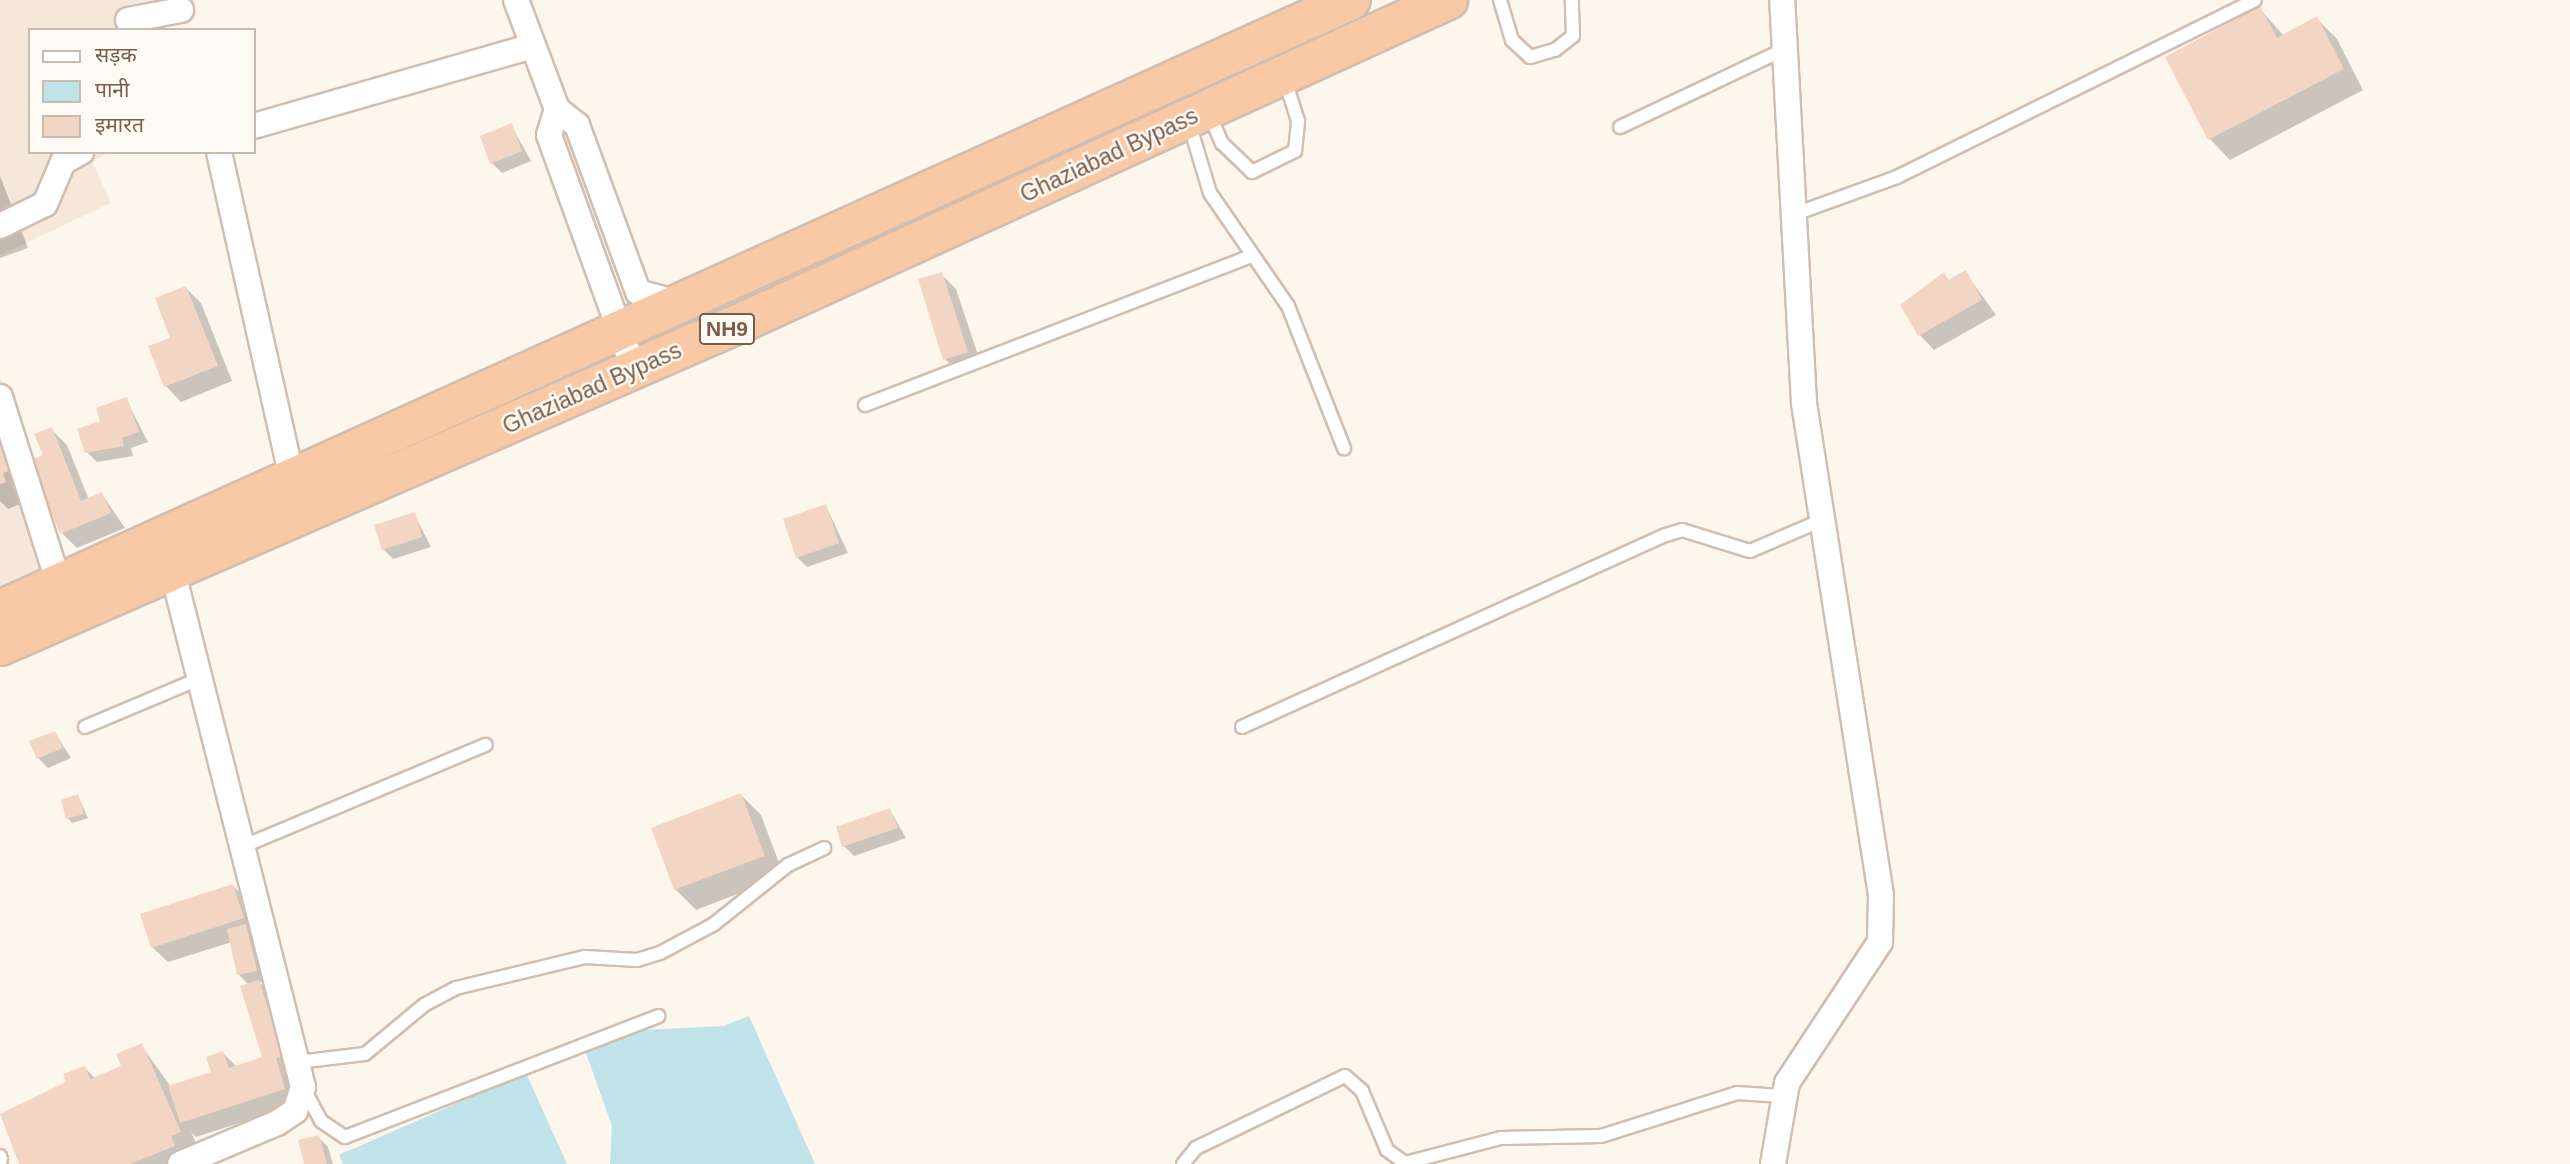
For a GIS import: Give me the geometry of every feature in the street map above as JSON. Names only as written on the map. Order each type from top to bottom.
[{"type":"highway","name":"Ghaziabad Bypass","points":[[0,610],[1351,0]]},
{"type":"highway","name":"Ghaziabad Bypass","points":[[0,646],[173,573],[997,207],[1283,73],[1448,0]]},
{"type":"highway","points":[[983,166],[997,207]]},
{"type":"street","points":[[516,0],[530,47],[557,109],[577,125],[638,292],[679,303]]},
{"type":"street","points":[[1773,1164],[1783,1096],[1880,942],[1881,895],[1804,403],[1792,215],[1787,48],[1782,0]]},
{"type":"street","points":[[126,17],[182,13]]},
{"type":"street","points":[[256,126],[530,47]]},
{"type":"street","points":[[557,109],[549,135],[634,367]]},
{"type":"street","points":[[0,226],[45,204],[63,162],[77,154]]},
{"type":"street","points":[[219,154],[292,478]]},
{"type":"street","points":[[0,397],[59,583]]},
{"type":"street","points":[[173,573],[300,1074],[295,1111],[276,1123],[180,1164]]},
{"type":"lane","points":[[1500,0],[1512,40],[1530,57],[1555,50],[1573,36],[1572,0]]},
{"type":"lane","points":[[1792,215],[1897,177],[2255,0]]},
{"type":"lane","points":[[1620,127],[1787,48]]},
{"type":"lane","points":[[1198,114],[1222,143],[1252,172],[1295,152],[1298,121],[1283,73]]},
{"type":"lane","points":[[1198,114],[1210,193],[1302,335],[1344,448]]},
{"type":"lane","points":[[865,405],[1251,256]]},
{"type":"lane","points":[[1242,727],[1666,535],[1682,530],[1750,551],[1822,520]]},
{"type":"lane","points":[[85,727],[201,678]]},
{"type":"lane","points":[[244,846],[486,745]]},
{"type":"lane","points":[[658,1016],[345,1137],[321,1121],[300,1074],[365,1054],[424,1005],[456,988],[585,957],[637,960],[660,953],[714,924],[788,864],[824,848]]},
{"type":"lane","points":[[1183,1164],[1196,1148],[1345,1076],[1362,1091],[1387,1150],[1405,1163],[1501,1138],[1601,1136],[1737,1093],[1783,1096]]},
{"type":"shaded area","points":[[0,0],[153,0],[161,28],[28,28],[28,154],[106,154],[92,162],[111,203],[0,255]]},
{"type":"shaded area","points":[[0,377],[64,562],[0,590]]},
{"type":"water","points":[[749,1016],[815,1164],[610,1164],[612,1126],[586,1053],[625,1031],[723,1026]]},
{"type":"water","points":[[526,1073],[567,1164],[343,1164],[339,1155]]},
{"type":"building","points":[[2260,6],[2277,38],[2317,16],[2344,69],[2208,140],[2165,57]]},
{"type":"building","points":[[512,123],[522,151],[490,164],[480,136]]},
{"type":"building","points":[[1966,270],[1982,300],[1918,336],[1900,305],[1944,272],[1948,280]]},
{"type":"building","points":[[942,272],[968,352],[943,360],[918,279]]},
{"type":"building","points":[[186,286],[218,366],[164,387],[148,346],[170,338],[155,298]]},
{"type":"building","points":[[127,397],[139,432],[122,438],[124,446],[85,453],[77,429],[100,421],[96,408]]},
{"type":"building","points":[[0,425],[14,469],[3,473],[6,482],[0,484]]},
{"type":"building","points":[[52,427],[81,501],[102,492],[111,513],[60,534],[31,460],[43,455],[34,434]]},
{"type":"building","points":[[826,504],[839,543],[796,558],[783,519]]},
{"type":"building","points":[[415,512],[422,537],[382,550],[374,525]]},
{"type":"building","points":[[55,731],[63,748],[37,759],[29,741]]},
{"type":"building","points":[[741,793],[765,856],[674,890],[651,828]]},
{"type":"building","points":[[78,794],[84,814],[66,819],[61,800]]},
{"type":"building","points":[[890,808],[898,828],[842,847],[836,827]]},
{"type":"building","points":[[233,884],[244,918],[151,948],[140,914]]},
{"type":"building","points":[[246,924],[257,971],[237,975],[227,929]]},
{"type":"building","points":[[259,980],[283,1056],[276,1058],[285,1089],[180,1123],[168,1086],[211,1072],[206,1057],[223,1051],[229,1068],[262,1057],[240,986]]},
{"type":"building","points":[[142,1043],[181,1132],[171,1136],[175,1146],[130,1164],[19,1164],[0,1114],[66,1082],[63,1074],[85,1066],[90,1079],[121,1066],[116,1054]]},
{"type":"building","points":[[319,1135],[327,1164],[304,1164],[298,1140]]}]
